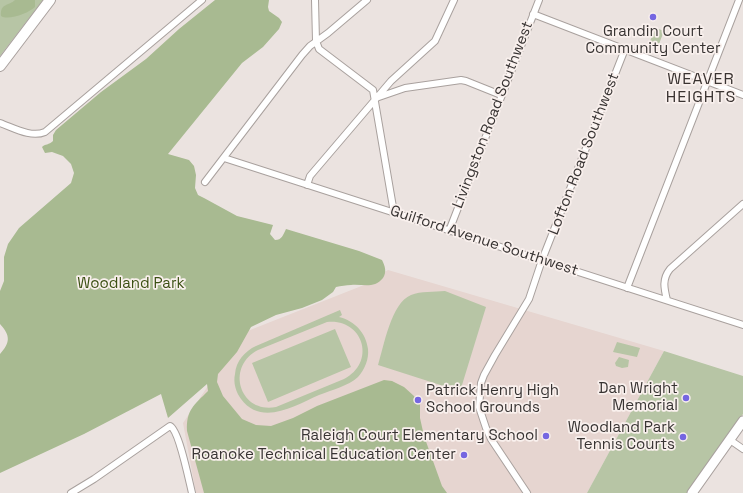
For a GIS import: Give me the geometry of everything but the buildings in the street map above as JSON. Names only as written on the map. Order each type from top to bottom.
[{"type":"main road","points":[[0,66],[50,0]]},
{"type":"street","points":[[0,123],[31,134],[46,132],[202,0]]},
{"type":"street","points":[[315,0],[316,41],[319,50],[371,88],[375,98],[394,213]]},
{"type":"street","points":[[205,182],[296,61],[316,41],[328,33],[367,0]]},
{"type":"street","points":[[307,185],[310,176],[375,98],[391,81],[435,41],[454,0]]},
{"type":"street","name":"Livingston Road Southwest","points":[[449,231],[539,0]]},
{"type":"street","points":[[627,288],[739,0]]},
{"type":"street","points":[[533,14],[743,95]]},
{"type":"street","name":"Lofton Road Southwest","points":[[527,493],[491,439],[480,411],[479,391],[484,375],[527,304],[542,260],[625,49]]},
{"type":"street","points":[[375,98],[405,88],[461,80],[501,95]]},
{"type":"street","name":"Guilford Avenue Southwest","points":[[224,158],[743,325]]},
{"type":"street","points":[[667,300],[664,283],[670,269],[743,204]]},
{"type":"street","points":[[692,493],[743,421]]},
{"type":"street","points":[[70,493],[94,479],[170,426],[174,429],[179,443],[192,493]]},
{"type":"street","points":[[730,440],[743,449]]},
{"type":"shaded area","name":"Patrick Henry High School Grounds","points":[[388,270],[664,351],[587,493],[196,493],[183,423],[214,377],[240,334],[364,285]]},
{"type":"green space","points":[[0,0],[43,0],[0,56]]},
{"type":"green space","points":[[15,0],[35,0],[35,7],[18,16],[8,18],[1,16],[3,7]]},
{"type":"green space","name":"Woodland Park","points":[[215,0],[269,0],[269,11],[282,22],[279,29],[263,47],[242,63],[168,154],[189,160],[194,166],[196,175],[195,188],[198,195],[237,216],[273,225],[270,234],[275,240],[281,238],[286,229],[359,251],[382,260],[385,267],[383,278],[376,284],[336,287],[333,292],[322,300],[302,308],[276,315],[251,327],[237,352],[218,374],[217,382],[223,396],[242,419],[256,425],[271,426],[384,380],[392,381],[404,387],[414,396],[420,405],[420,418],[424,436],[442,486],[447,493],[204,493],[187,431],[187,424],[192,408],[208,391],[207,384],[168,418],[161,394],[84,434],[0,473],[0,354],[6,346],[8,339],[4,328],[0,324],[0,291],[4,281],[4,257],[8,244],[19,228],[71,183],[74,173],[71,164],[63,156],[52,152],[45,153],[42,147],[53,141],[53,135],[56,130],[101,92],[146,59],[179,29]]},
{"type":"green space","points":[[656,28],[664,31],[659,44],[650,41]]},
{"type":"green space","points":[[445,291],[486,307],[462,385],[456,390],[378,365],[393,316],[404,300],[411,295],[419,293]]},
{"type":"green space","points":[[340,310],[342,315],[339,317],[350,321],[359,328],[367,343],[368,353],[363,371],[350,383],[290,408],[269,413],[259,412],[249,407],[241,399],[236,390],[234,377],[237,365],[248,351],[256,346]],"holes":[[[327,322],[339,323],[349,327],[357,334],[361,343],[363,352],[360,362],[354,372],[344,379],[276,407],[264,407],[253,403],[246,397],[241,388],[240,377],[242,367],[248,358],[258,350]]]},
{"type":"green space","points":[[335,329],[351,367],[268,402],[252,363]]},
{"type":"green space","points":[[617,342],[640,348],[637,357],[613,352]]},
{"type":"green space","points":[[664,351],[743,376],[743,414],[688,493],[587,493]]},
{"type":"green space","points":[[619,357],[629,360],[628,367],[622,368],[616,366],[615,363]]},
{"type":"place","name":"Grandin Court Community Center","points":[[653,17]]},
{"type":"place","name":"Dan Wright Memorial","points":[[686,398]]},
{"type":"place","name":"Patrick Henry High School Grounds","points":[[418,400]]},
{"type":"place","name":"Raleigh Court Elementary School","points":[[546,436]]},
{"type":"place","name":"Woodland Park Tennis Courts","points":[[683,437]]},
{"type":"place","name":"Roanoke Technical Education Center","points":[[464,455]]},
{"type":"district","name":"WEAVER HEIGHTS","points":[[701,89]]}]
